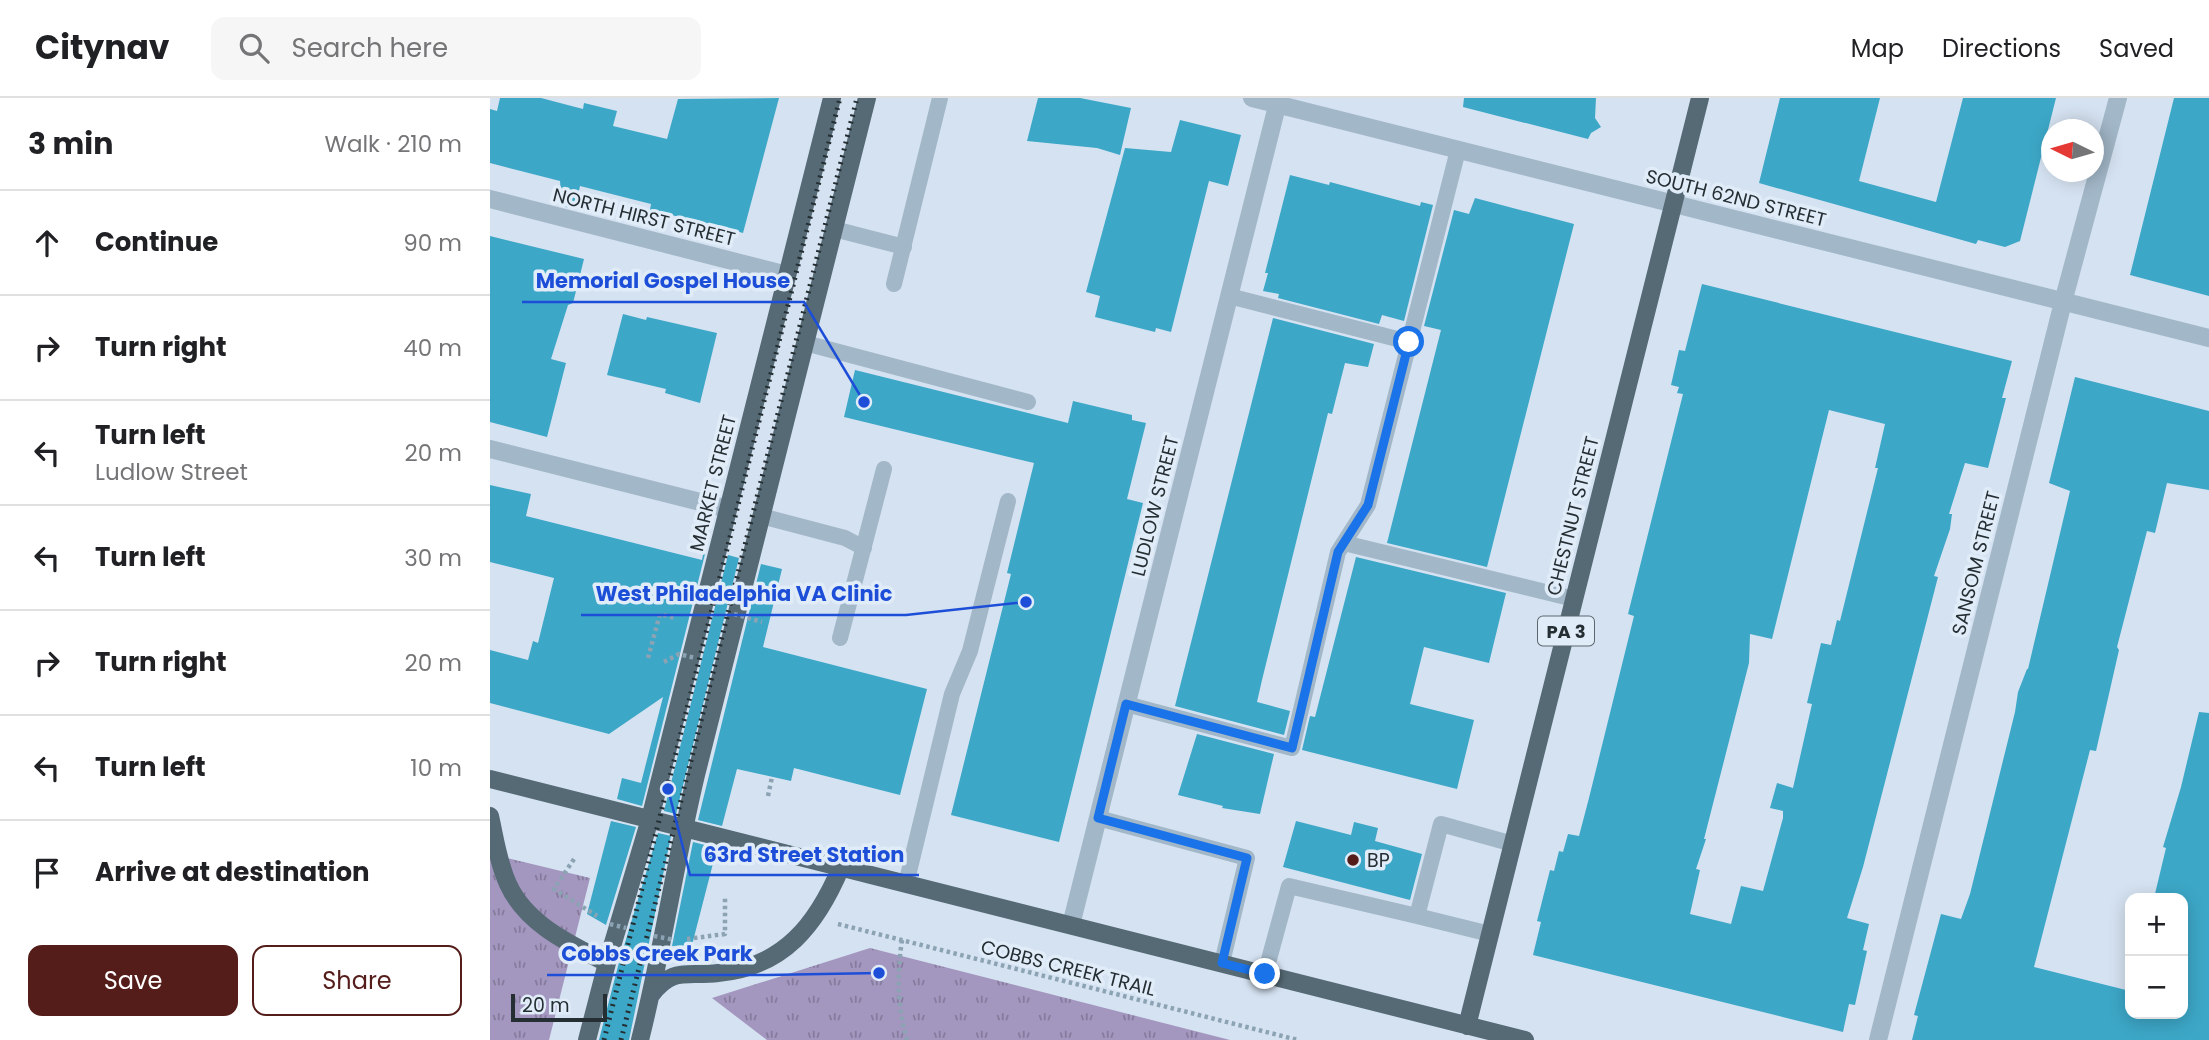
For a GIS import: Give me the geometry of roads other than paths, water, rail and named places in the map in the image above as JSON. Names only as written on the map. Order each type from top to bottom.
[{"type":"main road","name":"MARKET STREET","points":[[587,1040],[650,819],[832,98]]},
{"type":"main road","points":[[640,1040],[683,828],[867,98]]},
{"type":"main road","name":"CHESTNUT STREET","points":[[1467,1026],[1700,98]]},
{"type":"main road","points":[[490,779],[1525,1040]]},
{"type":"main road","points":[[490,816],[501,865],[509,886],[522,906],[560,939],[607,963]]},
{"type":"main road","points":[[651,995],[667,978],[743,970],[765,961],[788,946],[815,918],[830,894],[841,867]]},
{"type":"street","name":"SOUTH 62ND STREET","points":[[1252,98],[1278,101],[1458,150],[2209,338]]},
{"type":"street","name":"SANSOM STREET","points":[[1878,1040],[2063,302],[2118,98]]},
{"type":"street","name":"LUDLOW STREET","points":[[1071,925],[1278,101]]},
{"type":"street","name":"NORTH HIRST STREET","points":[[490,199],[787,275]]},
{"type":"street","points":[[490,449],[729,509]]},
{"type":"lane","points":[[894,284],[940,98]]},
{"type":"lane","points":[[1126,704],[1292,748],[1338,552],[1368,505],[1458,150]]},
{"type":"lane","points":[[834,229],[904,247]]},
{"type":"lane","points":[[1229,296],[1409,342]]},
{"type":"lane","points":[[805,342],[1028,402]]},
{"type":"lane","points":[[840,638],[884,469]]},
{"type":"lane","points":[[906,884],[952,694],[970,651],[1008,501]]},
{"type":"lane","points":[[761,516],[845,538],[864,548]]},
{"type":"lane","points":[[1344,543],[1574,599]]},
{"type":"lane","points":[[1098,818],[1247,858],[1222,963]]},
{"type":"lane","points":[[1417,916],[1441,824],[1513,844]]},
{"type":"lane","points":[[1265,974],[1289,886],[1490,934]]},
{"type":"railway","points":[[604,1040],[840,98]]},
{"type":"railway","points":[[621,1040],[857,98]]},
{"type":"place","name":"Memorial Gospel House","points":[[864,402]]},
{"type":"place","name":"West Philadelphia VA Clinic","points":[[1026,602]]},
{"type":"place","name":"63rd Street Station","points":[[668,789]]},
{"type":"place","name":"BP","points":[[1353,860]]},
{"type":"place","name":"Cobbs Creek Park","points":[[879,973]]}]
